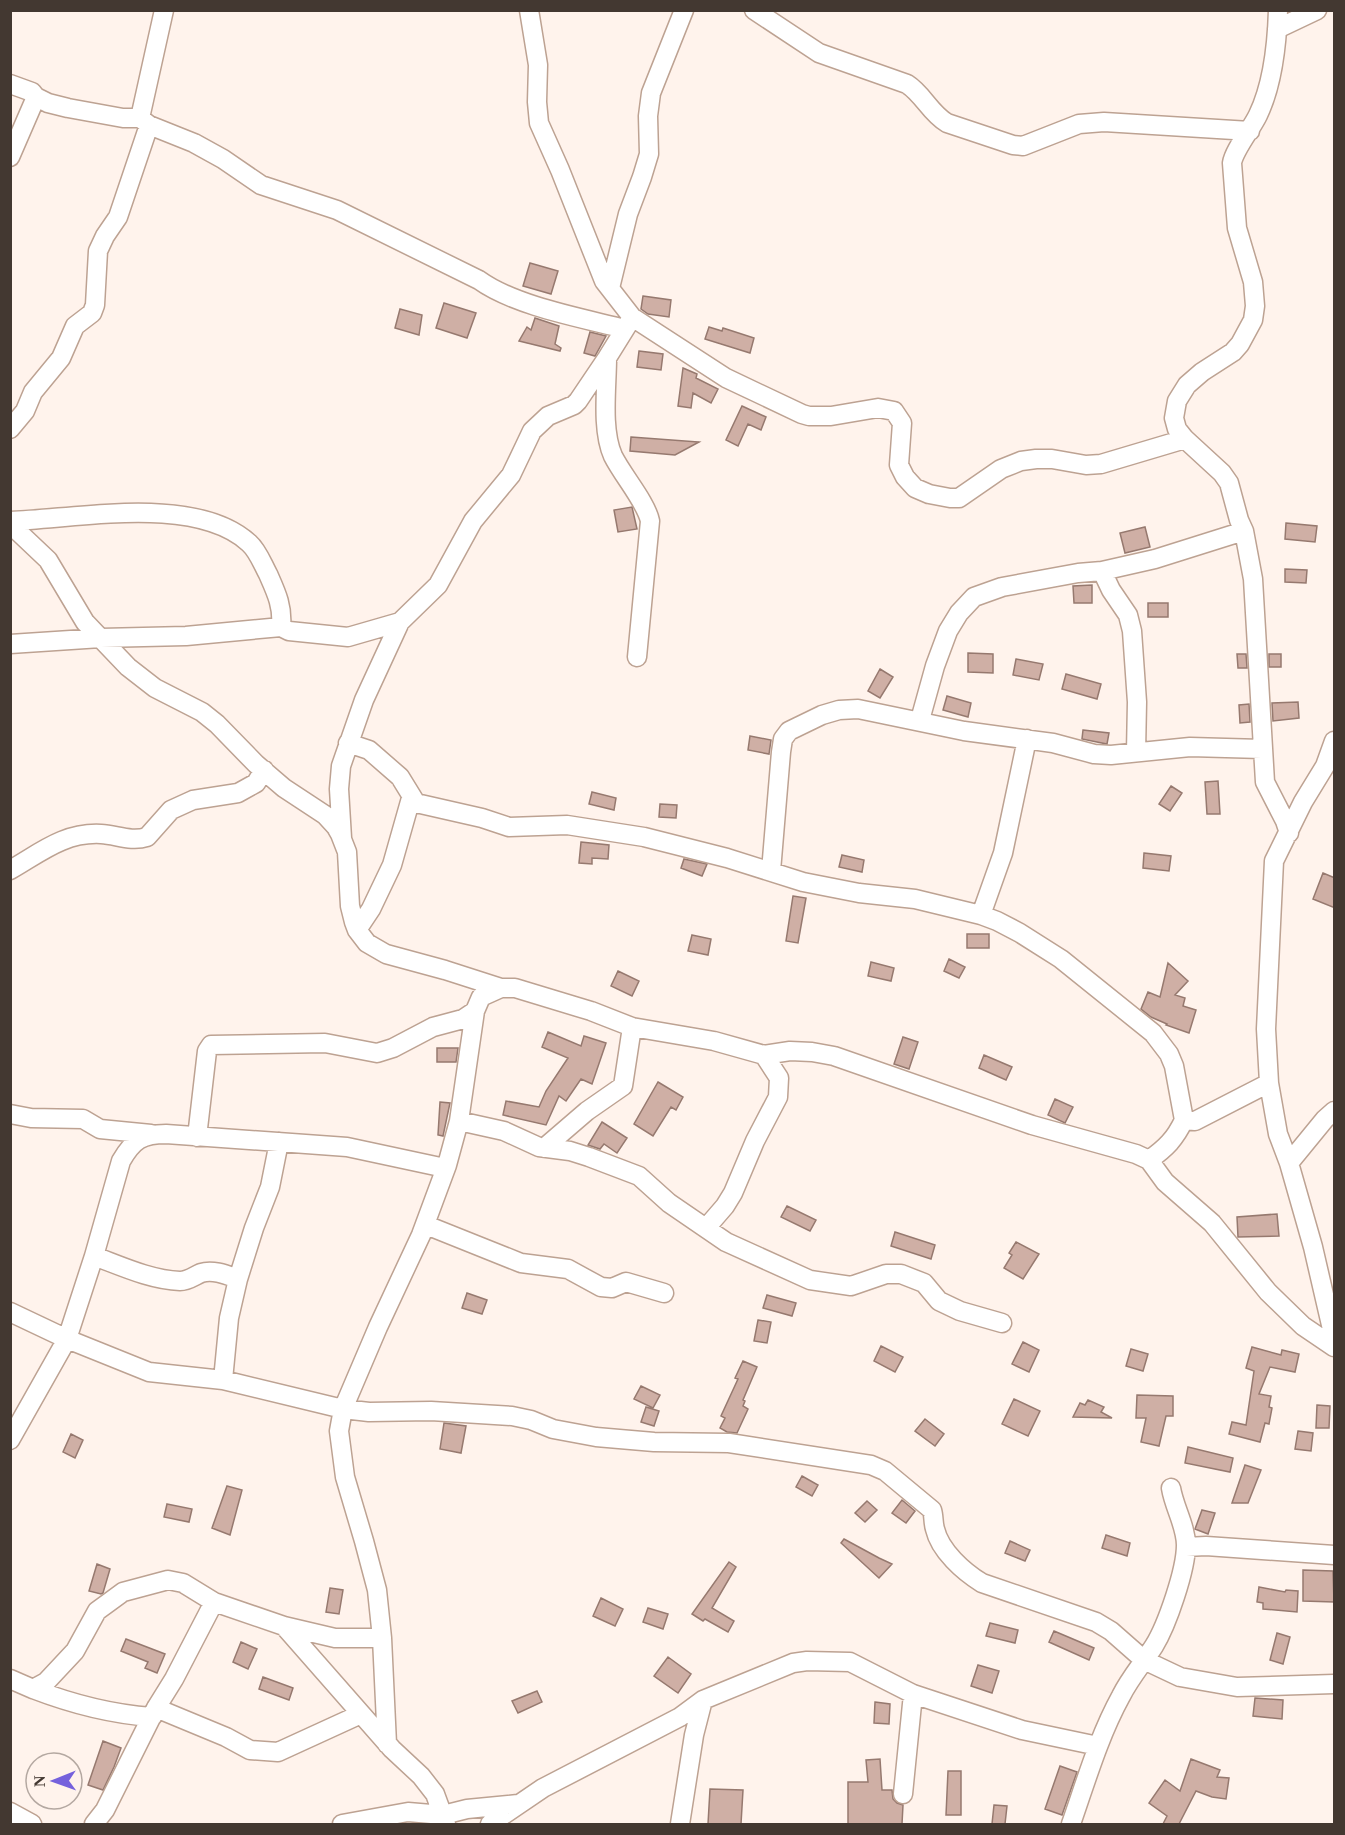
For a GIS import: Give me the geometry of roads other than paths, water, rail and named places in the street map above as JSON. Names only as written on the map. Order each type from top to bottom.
[{"type":"street","points":[[10,429],[25,411],[33,392],[61,358],[75,326],[92,313],[98,251],[118,217],[144,122],[164,10]]},
{"type":"street","points":[[529,10],[538,56],[539,123],[604,282],[610,288],[628,323]]},
{"type":"street","points":[[610,288],[628,214],[649,154],[648,116],[651,93],[684,10]]},
{"type":"street","points":[[754,10],[819,53],[907,84],[917,90],[940,120],[1012,145],[1028,146],[1079,124],[1096,123],[1250,131]]},
{"type":"street","points":[[1278,10],[1277,44],[1260,111],[1234,154],[1232,163],[1237,228],[1253,282],[1255,306],[1253,320],[1233,352],[1202,372],[1187,385],[1177,401],[1174,418],[1177,429],[1185,439],[1222,473],[1229,483],[1244,531],[1253,579],[1265,782],[1289,833]]},
{"type":"street","points":[[1277,29],[1317,10]]},
{"type":"street","points":[[10,84],[32,92],[36,97],[58,106],[144,122],[194,143],[224,159],[261,185],[337,210],[500,292],[566,314],[628,323],[726,378],[802,414],[831,416],[878,408],[894,411],[902,423],[903,430],[899,465],[905,477],[915,488],[929,494],[959,498],[1001,469],[1021,461],[1036,459],[1086,465],[1101,464],[1185,439]]},
{"type":"street","points":[[10,157],[36,97]]},
{"type":"street","points":[[342,839],[339,776],[348,743],[372,682],[400,622],[438,585],[472,521],[512,475],[532,431],[548,416],[574,405],[628,323]]},
{"type":"street","points":[[607,358],[607,434],[612,453],[626,479],[648,509],[650,521],[637,657]]},
{"type":"street","points":[[10,522],[125,513],[185,517],[215,523],[249,543],[258,555],[279,599],[282,612],[281,627]]},
{"type":"street","points":[[10,522],[48,560],[85,622],[128,667],[169,696],[202,712],[284,788],[325,815],[340,834],[347,852],[350,906],[357,930],[367,943],[386,954],[501,988],[515,988],[591,1011],[632,1027],[714,1041],[764,1055],[790,1051],[834,1056],[1032,1125],[1136,1154],[1149,1160],[1165,1182],[1212,1223],[1268,1292],[1303,1326],[1335,1347]]},
{"type":"street","points":[[920,720],[935,666],[948,631],[959,613],[974,597],[1002,587],[1078,573],[1102,571],[1155,559],[1244,531]]},
{"type":"street","points":[[1102,571],[1111,590],[1128,615],[1132,631],[1137,702],[1136,752]]},
{"type":"street","points":[[10,644],[101,638],[186,636],[281,627],[289,631],[348,637],[400,622]]},
{"type":"street","points":[[771,871],[783,739],[789,730],[811,719],[847,709],[920,720],[964,731],[1053,743],[1094,754],[1111,755],[1190,747],[1262,749]]},
{"type":"street","points":[[981,915],[1005,842],[1027,739]]},
{"type":"street","points":[[1335,741],[1325,766],[1303,802],[1274,861],[1267,996],[1269,1083],[1278,1134],[1289,1163],[1313,1247],[1335,1338]]},
{"type":"street","points":[[348,743],[369,750],[400,777],[416,803],[482,818],[509,828],[567,825],[654,839],[803,882],[859,893],[915,899],[981,915],[1020,933],[1060,959],[1153,1033],[1169,1054],[1174,1066],[1184,1120],[1176,1137],[1167,1148],[1149,1160]]},
{"type":"street","points":[[10,870],[54,843],[84,834],[103,834],[140,840],[147,837],[164,817],[180,805],[193,800],[238,793],[256,783],[264,770]]},
{"type":"street","points":[[357,930],[371,909],[392,866],[411,798]]},
{"type":"street","points":[[387,1744],[382,1638],[377,1590],[342,1461],[339,1431],[344,1409],[382,1317],[426,1225],[447,1165],[459,1121],[475,1011],[481,997],[501,988]]},
{"type":"street","points":[[197,1137],[207,1051],[212,1045],[325,1043],[377,1053],[393,1048],[433,1028],[463,1019],[475,1011]]},
{"type":"street","points":[[544,1148],[587,1111],[623,1086],[632,1027]]},
{"type":"street","points":[[706,1228],[733,1193],[746,1159],[778,1097],[779,1078],[764,1055]]},
{"type":"street","points":[[1184,1120],[1195,1121],[1269,1083]]},
{"type":"street","points":[[1289,1163],[1325,1119],[1335,1111]]},
{"type":"street","points":[[10,1114],[31,1118],[83,1119],[100,1129],[151,1134],[347,1147],[445,1168],[447,1165]]},
{"type":"street","points":[[459,1121],[504,1131],[544,1148],[588,1157],[639,1176],[669,1203],[726,1242],[810,1280],[851,1286],[886,1274],[901,1274],[924,1283],[939,1301],[960,1311],[1002,1323]]},
{"type":"street","points":[[10,1440],[67,1339],[122,1161],[128,1149],[142,1137],[151,1134]]},
{"type":"street","points":[[223,1380],[229,1318],[238,1279],[270,1187],[279,1142]]},
{"type":"street","points":[[426,1225],[521,1263],[536,1267],[568,1269],[601,1287],[612,1288],[626,1282],[664,1293]]},
{"type":"street","points":[[94,1256],[170,1280],[184,1281],[205,1272],[238,1279]]},
{"type":"street","points":[[14,1316],[149,1372],[223,1380],[344,1409],[369,1412],[431,1411],[513,1416],[553,1429],[596,1437],[654,1442],[729,1443],[871,1465],[885,1471],[932,1510],[935,1529],[941,1544],[973,1578],[1096,1622],[1111,1631],[1144,1660],[1180,1677],[1237,1687],[1335,1684]]},
{"type":"street","points":[[1071,1824],[1098,1746],[1120,1696],[1155,1644],[1166,1621],[1183,1565],[1186,1547],[1171,1488]]},
{"type":"street","points":[[1186,1547],[1206,1546],[1335,1555]]},
{"type":"street","points":[[33,1689],[46,1682],[75,1651],[98,1611],[123,1592],[168,1580],[183,1583],[214,1602],[284,1626],[335,1638],[382,1638]]},
{"type":"street","points":[[94,1824],[105,1810],[154,1712],[214,1602]]},
{"type":"street","points":[[284,1626],[387,1744],[421,1776],[435,1794],[444,1820]]},
{"type":"street","points":[[490,1824],[543,1788],[680,1717],[704,1700],[793,1663],[807,1661],[850,1662],[913,1694],[1022,1730],[1098,1746]]},
{"type":"street","points":[[10,1679],[60,1699],[110,1712],[154,1712],[226,1737],[250,1750],[264,1752],[278,1752],[361,1714]]},
{"type":"street","points":[[903,1794],[913,1694]]},
{"type":"street","points":[[680,1824],[694,1735],[704,1700]]},
{"type":"street","points":[[342,1824],[408,1812],[444,1820],[467,1809],[520,1804]]},
{"type":"street","points":[[10,1812],[32,1824]]}]
